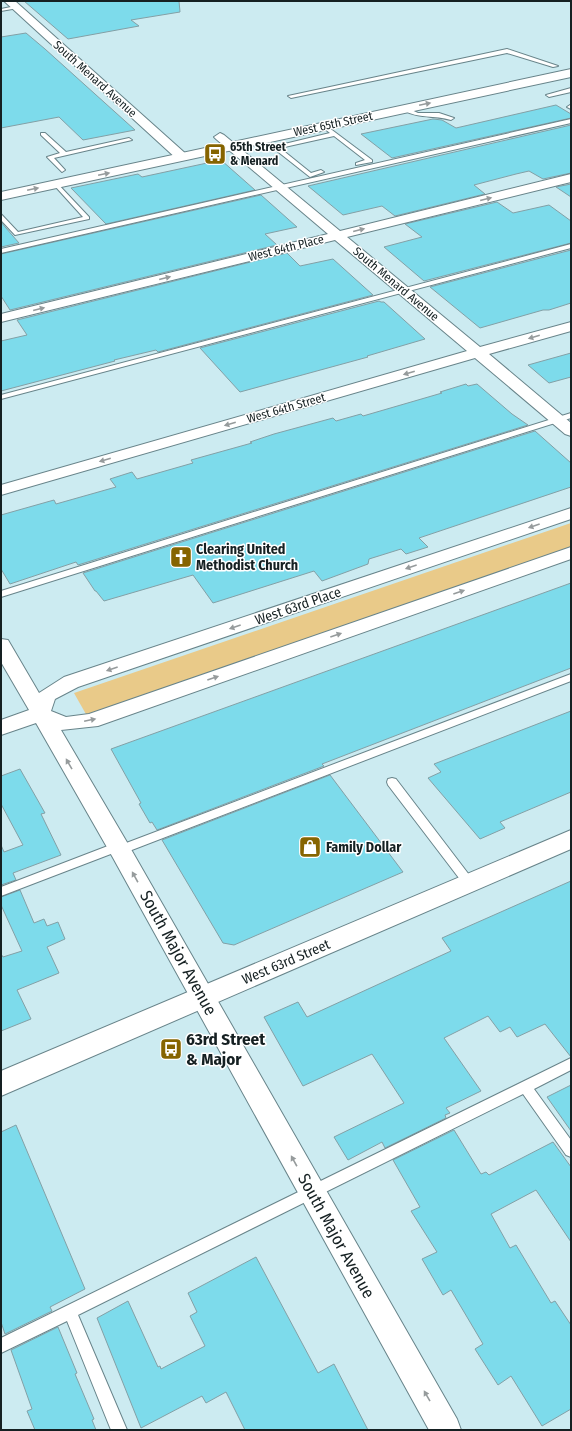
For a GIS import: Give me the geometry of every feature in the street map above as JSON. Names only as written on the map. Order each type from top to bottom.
[{"type":"street","name":"South Menard Avenue","points":[[12,4],[182,157]]},
{"type":"street","name":"West 65th Street","points":[[1,183],[555,66],[570,71]]},
{"type":"street","name":"West 65th Street","points":[[1,196],[405,109],[570,71]]},
{"type":"street","name":"South Menard Avenue","points":[[220,137],[571,431]]},
{"type":"street","name":"West 64th Place","points":[[1,318],[571,178]]},
{"type":"street","name":"West 64th Street","points":[[1,490],[571,326]]},
{"type":"street","name":"West 63rd Place","points":[[40,714],[47,695],[71,682],[571,513]]},
{"type":"street","points":[[1,728],[40,714],[64,724],[91,721],[571,553]]},
{"type":"street","name":"South Major Avenue","points":[[1,645],[119,848],[446,1430]]},
{"type":"street","name":"West 63rd Street","points":[[1,1084],[571,839]]},
{"type":"lane","points":[[1,10],[12,4]]},
{"type":"lane","points":[[291,96],[507,51],[555,66]]},
{"type":"lane","points":[[549,95],[571,90]]},
{"type":"lane","points":[[405,109],[413,114],[441,114],[450,118]]},
{"type":"lane","points":[[1,251],[571,121]]},
{"type":"lane","points":[[324,126],[335,134],[370,161],[310,175],[275,147],[335,134]]},
{"type":"lane","points":[[44,134],[65,154]]},
{"type":"lane","points":[[62,170],[50,157],[129,140]]},
{"type":"lane","points":[[354,165],[359,170]]},
{"type":"lane","points":[[1,216],[17,234],[88,218],[56,184]]},
{"type":"lane","points":[[1,398],[571,246]]},
{"type":"lane","points":[[1,594],[571,415]]},
{"type":"lane","points":[[1,892],[571,677]]},
{"type":"lane","points":[[392,782],[469,883]]},
{"type":"lane","points":[[1,1346],[571,1064]]},
{"type":"lane","points":[[524,1087],[571,1151]]},
{"type":"lane","points":[[70,1312],[119,1430]]},
{"type":"shaded area","points":[[571,523],[571,547],[87,716],[74,693]]},
{"type":"building","points":[[24,1],[179,1],[180,12],[131,20],[139,26],[68,39]]},
{"type":"building","points":[[26,33],[135,130],[83,140],[59,117],[1,128],[1,37]]},
{"type":"building","points":[[556,105],[571,114],[571,118],[392,158],[361,134],[433,119],[442,120],[456,128]]},
{"type":"building","points":[[571,125],[571,173],[543,179],[529,171],[516,174],[474,185],[485,194],[395,216],[382,206],[343,215],[308,186]]},
{"type":"building","points":[[221,160],[255,190],[106,224],[71,188],[138,174],[142,177]]},
{"type":"building","points":[[571,184],[571,197],[556,187]]},
{"type":"building","points":[[261,195],[297,227],[265,234],[277,245],[10,310],[1,296],[1,254]]},
{"type":"building","points":[[497,202],[513,213],[549,205],[571,221],[571,243],[424,281],[384,247],[422,237],[405,224]]},
{"type":"building","points":[[1,222],[6,228],[19,243],[1,247]]},
{"type":"building","points":[[571,250],[571,303],[549,310],[543,310],[480,328],[430,287]]},
{"type":"building","points":[[287,253],[300,266],[333,259],[373,295],[158,352],[156,350],[114,360],[115,361],[1,391],[1,341],[27,335],[17,320]]},
{"type":"building","points":[[379,301],[384,302],[425,339],[367,356],[368,357],[240,392],[200,348]]},
{"type":"building","points":[[571,353],[571,377],[549,383],[528,365]]},
{"type":"building","points":[[466,384],[468,386],[477,384],[512,414],[528,425],[78,565],[76,562],[10,584],[1,569],[1,515],[54,500],[56,504],[116,487],[110,479],[132,472],[137,479],[193,463],[191,460],[252,443],[250,442],[274,434],[333,418],[336,421],[361,414],[363,416],[442,393],[440,392]]},
{"type":"building","points":[[535,431],[571,463],[571,487],[419,538],[428,547],[406,554],[401,549],[369,559],[368,564],[322,581],[314,571],[213,603],[193,575],[104,601],[83,573]]},
{"type":"building","points":[[571,583],[571,668],[322,764],[324,766],[157,830],[152,822],[150,823],[139,804],[141,803],[111,749]]},
{"type":"building","points":[[571,711],[571,792],[500,822],[505,828],[480,839],[428,778],[441,772],[434,764]]},
{"type":"building","points":[[20,769],[45,813],[41,814],[61,855],[13,873],[16,880],[1,885],[1,845],[4,852],[23,845],[1,804],[1,776]]},
{"type":"building","name":"Family Dollar","points":[[330,775],[403,872],[234,945],[223,943],[162,840]]},
{"type":"building","points":[[571,881],[571,1057],[545,1024],[517,1037],[510,1027],[500,1032],[488,1016],[444,1038],[481,1091],[446,1108],[450,1113],[445,1115],[446,1118],[385,1148],[382,1142],[348,1160],[334,1137],[404,1103],[372,1054],[303,1086],[264,1017],[298,1002],[307,1017],[451,951],[442,938]]},
{"type":"building","points":[[20,890],[34,923],[44,919],[47,926],[58,922],[65,939],[47,947],[59,973],[17,990],[31,1019],[1,1031],[1,954],[3,957],[22,951],[1,905],[1,897]]},
{"type":"building","points":[[571,1085],[571,1131],[547,1097]]},
{"type":"building","points":[[16,1125],[85,1289],[50,1307],[52,1311],[5,1334],[1,1322],[1,1132]]},
{"type":"building","points":[[454,1130],[481,1174],[486,1172],[489,1175],[553,1142],[571,1167],[571,1242],[536,1190],[491,1214],[510,1248],[516,1245],[551,1303],[555,1301],[571,1325],[571,1409],[542,1426],[511,1376],[498,1385],[475,1349],[483,1344],[451,1290],[443,1295],[422,1259],[437,1252],[411,1211],[420,1207],[393,1160]]},
{"type":"building","points":[[256,1257],[318,1373],[334,1364],[368,1430],[245,1430],[226,1392],[206,1403],[202,1396],[141,1428],[97,1318],[128,1301],[158,1367],[160,1366],[161,1369],[205,1346],[190,1316],[197,1312],[188,1293]]},
{"type":"building","points":[[58,1327],[77,1373],[75,1374],[94,1419],[92,1420],[96,1430],[35,1430],[27,1411],[32,1409],[11,1350]]},
{"type":"place","name":"65th Street & Menard","points":[[215,154]]},
{"type":"place","name":"Clearing United Methodist Church","points":[[181,557]]},
{"type":"place","name":"Family Dollar","points":[[310,847]]},
{"type":"place","name":"63rd Street & Major","points":[[171,1049]]}]
